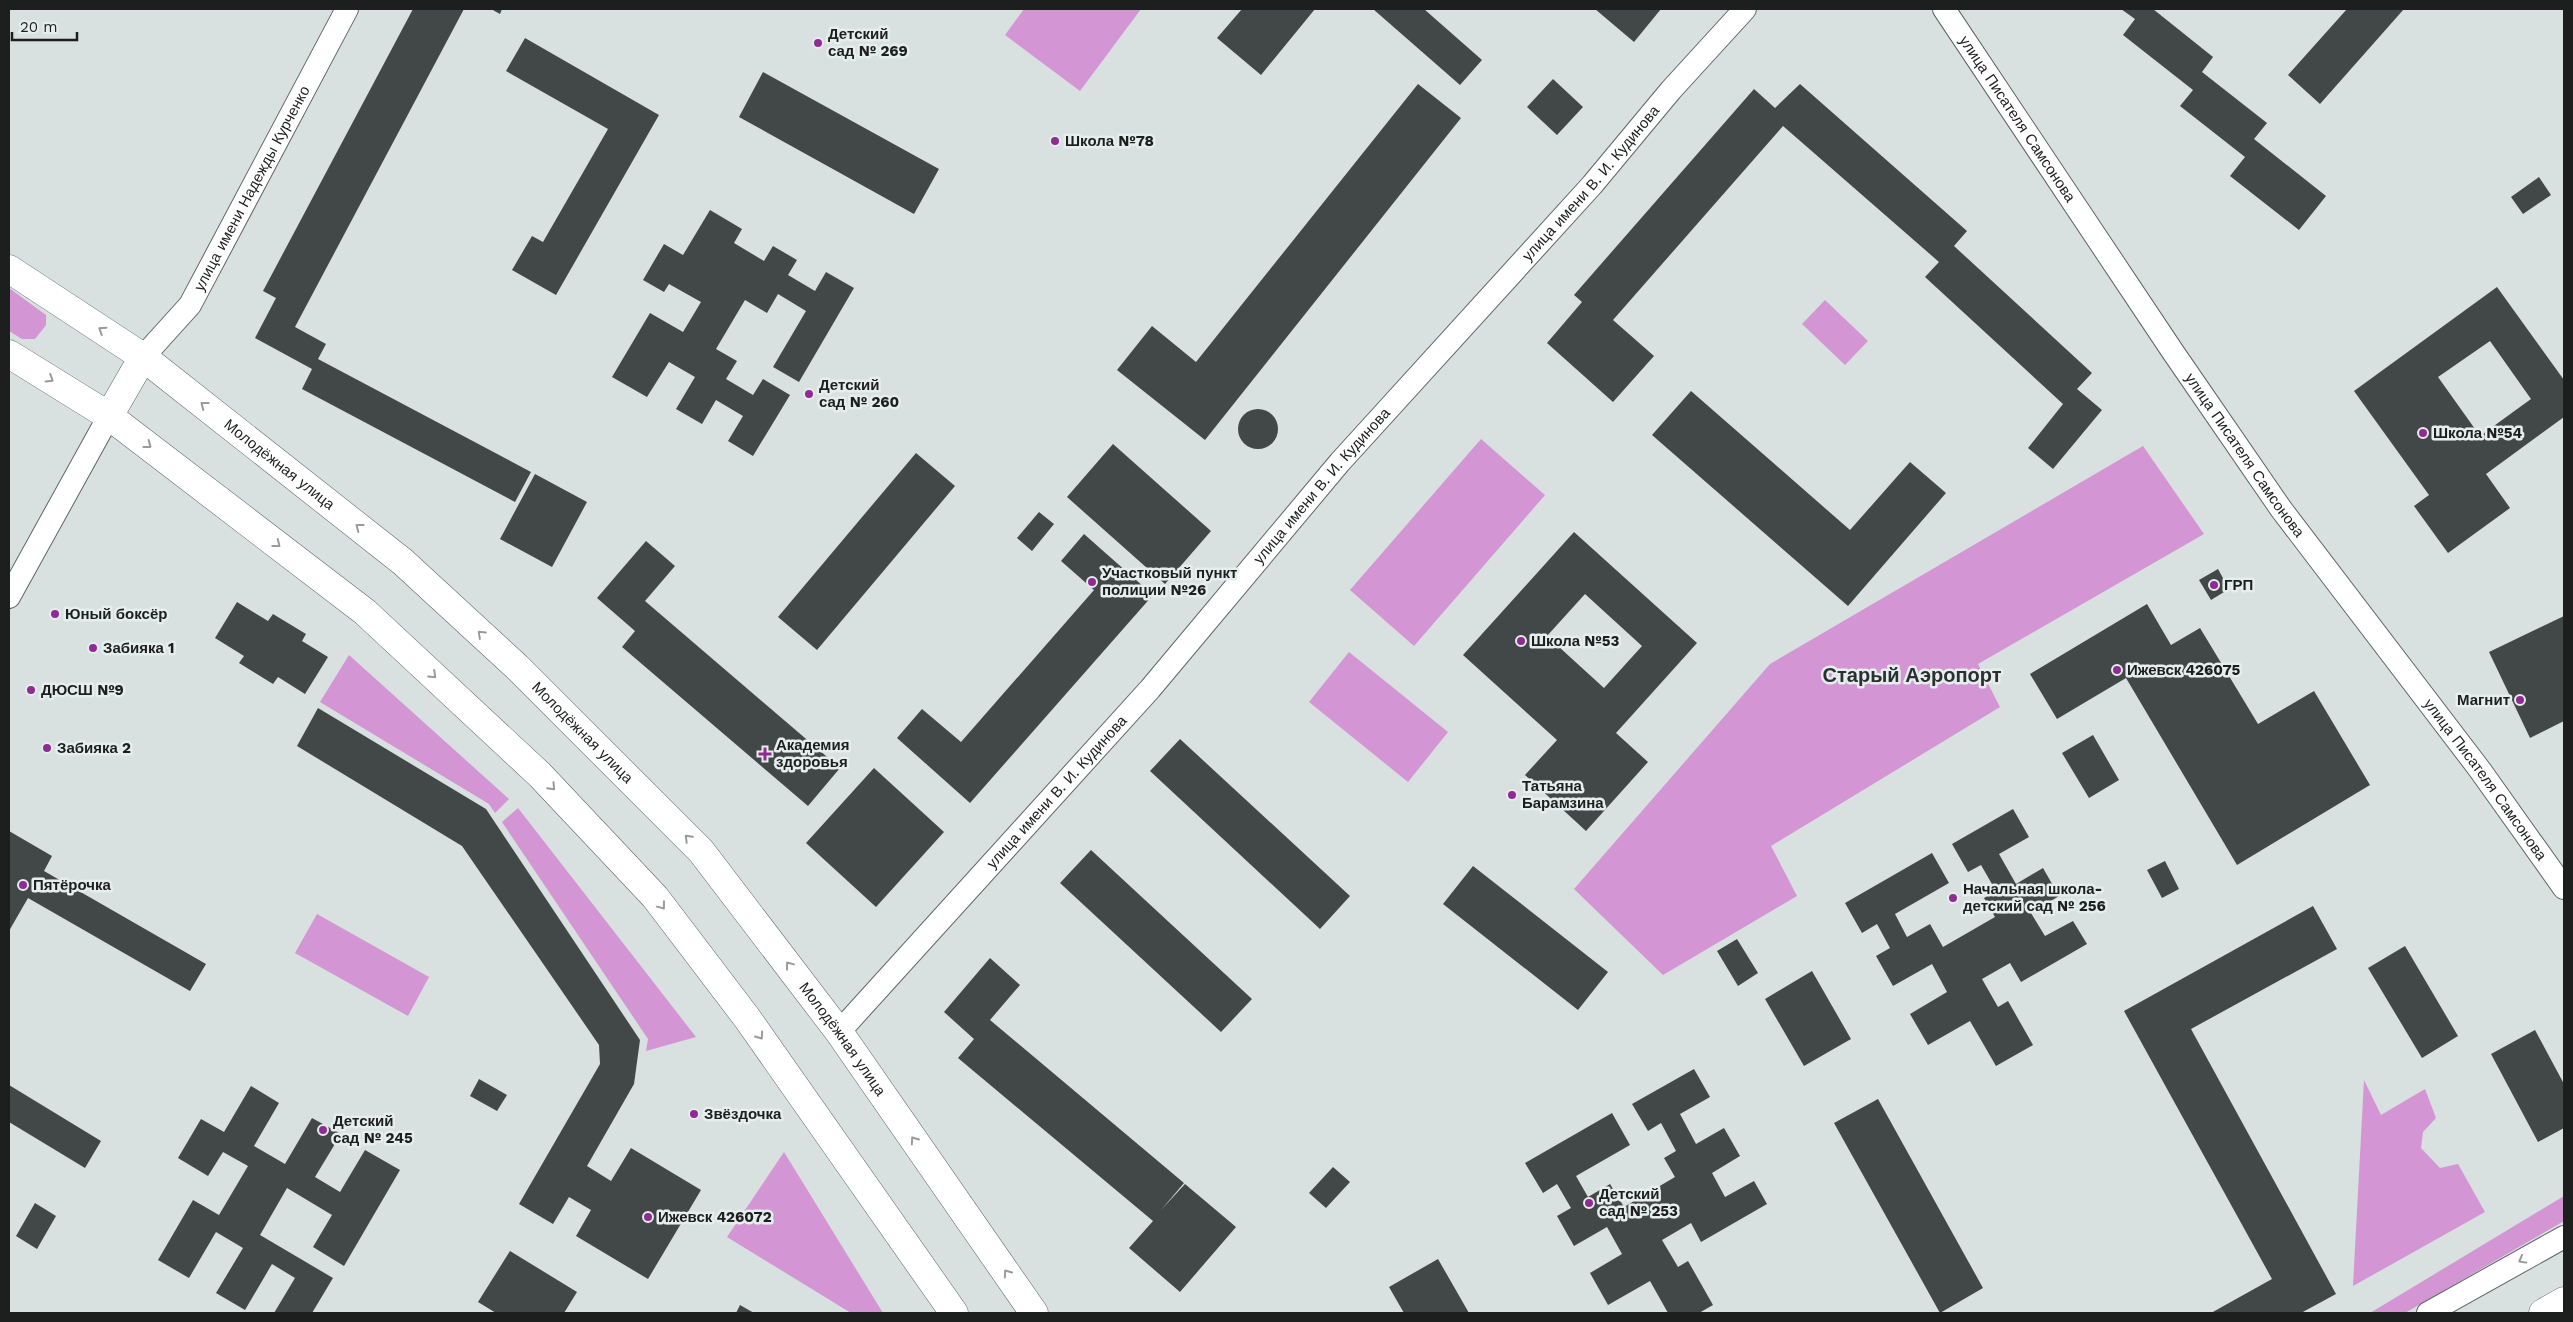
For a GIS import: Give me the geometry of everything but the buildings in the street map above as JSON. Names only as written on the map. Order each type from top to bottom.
[{"type":"main road","name":"Молодёжная улица","points":[[9,269],[142,357],[403,562],[517,667],[702,851],[839,1032],[1034,1313]]},
{"type":"main road","points":[[9,354],[109,416],[365,612],[540,775],[655,897],[747,1018],[954,1313]]},
{"type":"main road","points":[[109,416],[142,357]]},
{"type":"main road","points":[[2543,1313],[2564,1301]]},
{"type":"street","name":"улица имени Надежды Курченко","points":[[142,357],[190,304],[347,9]]},
{"type":"street","name":"улица имени В. И. Кудинова","points":[[839,1032],[1150,689],[1340,462],[1592,185],[1670,90],[1745,9]]},
{"type":"street","name":"улица Писателя Самсонова","points":[[1944,9],[2280,508],[2480,770],[2564,888]]},
{"type":"street","points":[[9,597],[109,416]]},
{"type":"street","points":[[2428,1313],[2564,1236]]},
{"type":"shaded area","points":[[1024,9],[1141,9],[1080,91],[1005,35]]},
{"type":"shaded area","points":[[9,288],[46,315],[46,325],[35,339],[22,339],[9,331]]},
{"type":"shaded area","points":[[1825,300],[1868,341],[1845,365],[1802,324]]},
{"type":"shaded area","points":[[1481,439],[1545,495],[1414,646],[1350,590]]},
{"type":"shaded area","points":[[2143,446],[2204,534],[1978,664],[2000,707],[1771,846],[1797,896],[1663,975],[1574,889],[1770,664]]},
{"type":"shaded area","points":[[1349,652],[1448,732],[1408,782],[1309,702]]},
{"type":"shaded area","points":[[349,655],[509,799],[495,813],[489,804],[320,702]]},
{"type":"shaded area","points":[[518,808],[696,1037],[646,1051],[648,1039],[502,822]]},
{"type":"shaded area","points":[[317,914],[429,977],[408,1016],[295,953]]},
{"type":"shaded area","points":[[2364,1080],[2381,1115],[2425,1089],[2436,1118],[2423,1132],[2421,1148],[2440,1168],[2458,1164],[2485,1212],[2353,1286]]},
{"type":"shaded area","points":[[784,1152],[883,1313],[851,1313],[727,1237]]},
{"type":"shaded area","points":[[2564,1196],[2564,1221],[2405,1313],[2370,1313]]},
{"type":"place","name":"Детский сад № 269","points":[[818,43]]},
{"type":"place","name":"Школа №78","points":[[1055,141]]},
{"type":"place","name":"Детский сад № 260","points":[[809,394]]},
{"type":"place","name":"Школа №54","points":[[2423,433]]},
{"type":"place","name":"Участковый пункт полиции №26","points":[[1092,582]]},
{"type":"place","name":"ГРП","points":[[2214,585]]},
{"type":"place","name":"Юный боксёр","points":[[55,614]]},
{"type":"place","name":"Школа №53","points":[[1521,641]]},
{"type":"place","name":"Забияка 1","points":[[93,648]]},
{"type":"place","name":"Ижевск 426075","points":[[2117,670]]},
{"type":"place","name":"ДЮСШ №9","points":[[31,690]]},
{"type":"place","name":"Магнит","points":[[2520,700]]},
{"type":"place","name":"Забияка 2","points":[[47,748]]},
{"type":"place","name":"Академия здоровья","points":[[765,754]]},
{"type":"place","name":"Татьяна Барамзина","points":[[1512,795]]},
{"type":"place","name":"Пятёрочка","points":[[23,885]]},
{"type":"place","name":"Начальная школа- детский сад № 256","points":[[1953,898]]},
{"type":"place","name":"Звёздочка","points":[[694,1114]]},
{"type":"place","name":"Детский сад № 245","points":[[323,1130]]},
{"type":"place","name":"Детский сад № 253","points":[[1589,1203]]},
{"type":"place","name":"Ижевск 426072","points":[[648,1217]]},
{"type":"district","name":"Старый Аэропорт","points":[[1912,675]]}]
